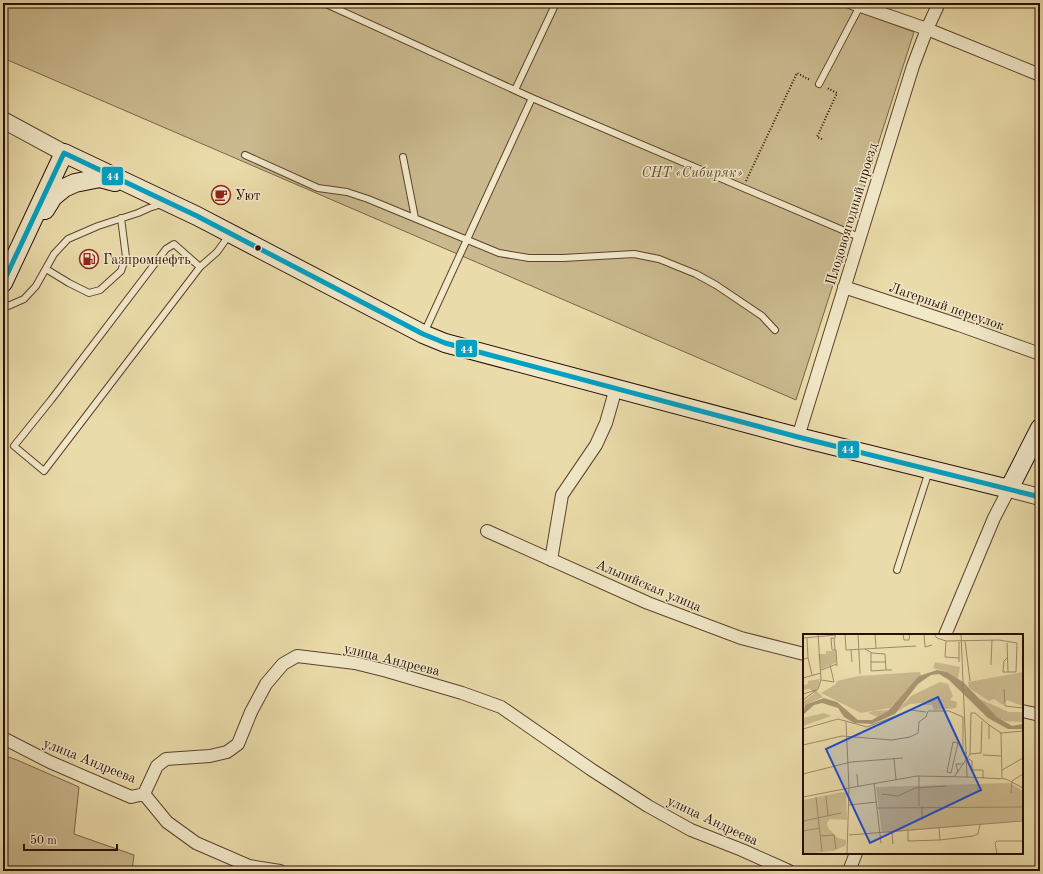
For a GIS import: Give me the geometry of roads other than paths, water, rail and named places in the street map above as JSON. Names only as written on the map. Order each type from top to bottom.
[{"type":"main road","points":[[3,283],[64,153],[197,216],[423,334],[445,343],[798,436],[1009,489],[1040,428]]},
{"type":"main road","points":[[15,259],[30,238],[53,197],[64,188],[74,183],[100,178],[133,186]]},
{"type":"street","name":"Плодовоягодный проезд","points":[[798,436],[913,66],[939,3]]},
{"type":"street","points":[[856,4],[927,29],[1040,75]]},
{"type":"street","points":[[3,120],[64,153]]},
{"type":"street","name":"Лагерный переулок","points":[[844,287],[959,325],[1040,354]]},
{"type":"street","points":[[551,560],[562,495],[596,445],[606,423],[616,388]]},
{"type":"street","points":[[945,634],[994,518],[1009,489],[1040,497]]},
{"type":"street","name":"Альпийская улица","points":[[487,531],[648,603],[741,638],[803,654]]},
{"type":"street","name":"улица Андреева","points":[[3,738],[50,762],[131,797],[144,794],[157,766],[166,759],[210,756],[227,752],[238,744],[251,712],[266,684],[283,664],[297,656],[355,663],[462,693],[501,707],[592,770],[648,806],[691,830],[742,850],[788,871]]},
{"type":"street","points":[[1023,711],[1040,715]]},
{"type":"street","points":[[144,794],[167,822],[196,843],[249,866],[280,871]]},
{"type":"street","points":[[849,871],[856,854]]},
{"type":"lane","points":[[324,3],[532,98],[859,236]]},
{"type":"lane","points":[[515,90],[556,3]]},
{"type":"lane","points":[[819,84],[856,4]]},
{"type":"lane","points":[[423,334],[532,98]]},
{"type":"lane","points":[[245,155],[318,188],[347,192],[368,198],[499,253],[529,258],[562,258],[634,254],[659,259],[696,274],[716,285],[762,316],[775,330]]},
{"type":"lane","points":[[403,157],[415,218]]},
{"type":"lane","points":[[3,302],[8,306],[24,299],[36,286],[54,254],[68,239],[98,226],[168,202]]},
{"type":"lane","points":[[46,269],[89,293],[100,290],[121,271],[126,257],[121,218]]},
{"type":"lane","points":[[200,267],[174,244],[166,249],[56,394],[14,446],[44,471],[200,267],[217,252],[230,234]]},
{"type":"lane","points":[[897,570],[930,470]]},
{"type":"place","name":"Уют","points":[[221,195]]},
{"type":"place","name":"Газпромнефть","points":[[89,259]]},
{"type":"park label","name":"СНТ «Сибиряк»","points":[[692,172]]}]
